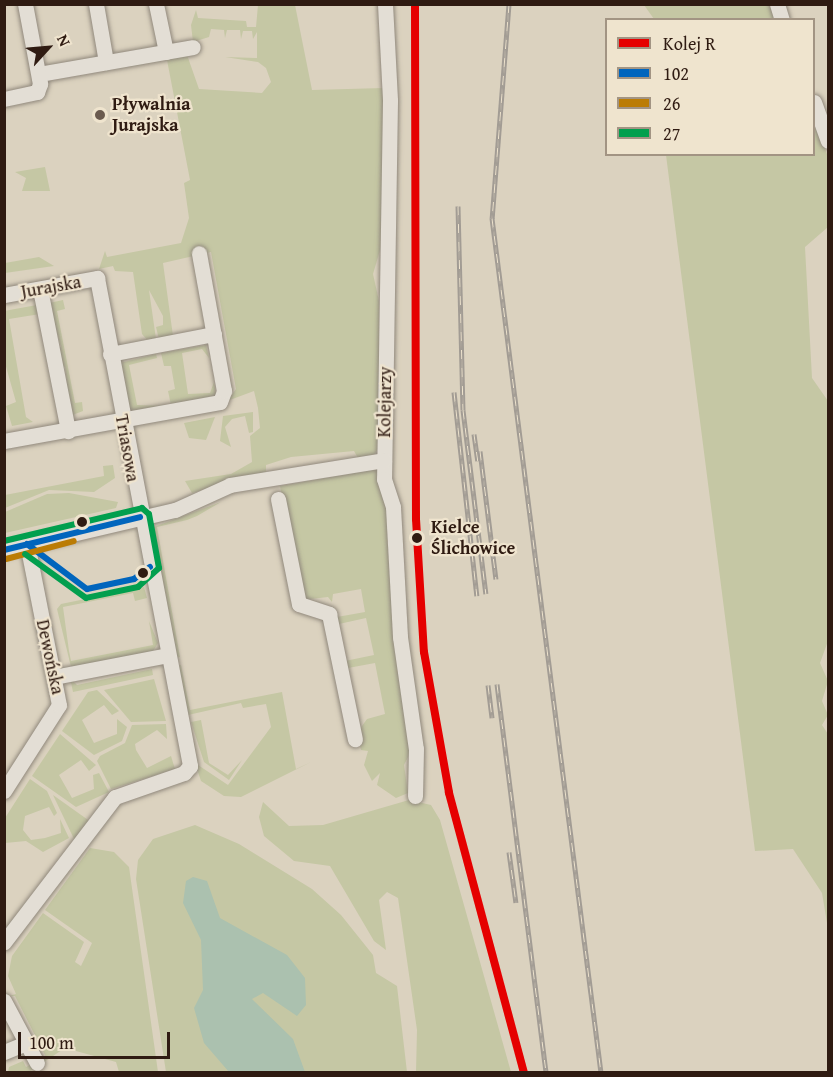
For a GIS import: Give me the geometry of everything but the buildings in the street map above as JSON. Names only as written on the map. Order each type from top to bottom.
[{"type":"street","points":[[4,99],[37,92],[39,74],[25,4]]},
{"type":"street","points":[[96,4],[106,62]]},
{"type":"street","points":[[156,4],[165,52]]},
{"type":"street","name":"Kolejarzy","points":[[385,4],[390,101],[384,460],[416,749],[415,796]]},
{"type":"street","points":[[39,74],[193,47]]},
{"type":"street","points":[[815,107],[828,141]]},
{"type":"street","points":[[4,441],[123,422],[220,402],[224,391],[199,253]]},
{"type":"street","name":"Jurajska","points":[[4,295],[96,279]]},
{"type":"street","name":"Triasowa","points":[[4,942],[115,797],[184,773],[189,758],[140,517],[96,279]]},
{"type":"street","points":[[40,289],[68,431]]},
{"type":"street","points":[[110,354],[214,334]]},
{"type":"street","points":[[4,550],[184,507],[230,485],[384,460]]},
{"type":"street","points":[[278,499],[299,604],[329,614],[355,739]]},
{"type":"street","name":"Dewońska","points":[[4,792],[59,707],[27,544]]},
{"type":"street","points":[[54,677],[168,655]]},
{"type":"street","points":[[4,1001],[37,1063]]},
{"type":"street","points":[[4,1052],[26,1042]]},
{"type":"shaded area","points":[[258,5],[295,5],[312,90],[383,88],[384,237],[373,274],[379,301],[379,447],[374,455],[358,458],[354,451],[291,457],[266,465],[266,472],[192,493],[185,481],[231,474],[252,462],[250,436],[260,428],[258,408],[254,391],[227,401],[236,389],[211,252],[163,263],[173,336],[159,339],[156,327],[163,325],[163,316],[149,290],[156,339],[148,341],[142,334],[133,272],[115,271],[113,266],[99,269],[105,251],[107,257],[181,243],[189,218],[184,183],[190,180],[167,60],[128,67],[122,63],[186,52],[199,89],[262,93],[271,82],[266,68],[258,62],[225,57],[257,58],[257,32],[253,39],[252,31],[243,31],[241,39],[240,30],[227,30],[225,38],[224,30],[211,29],[209,37],[193,42],[191,25],[196,10],[198,18],[246,21],[247,27],[256,27]]},
{"type":"shaded area","points":[[644,5],[770,5],[775,18],[653,18]]},
{"type":"shaded area","points":[[815,121],[828,157],[828,227],[805,247],[812,378],[828,401],[828,641],[820,663],[828,681],[822,701],[828,715],[822,725],[828,734],[828,929],[822,893],[793,849],[755,851],[666,156],[815,156]]},
{"type":"shaded area","points":[[45,167],[50,191],[22,191],[26,178],[15,172]]},
{"type":"shaded area","points":[[39,257],[54,266],[5,273],[5,263]]},
{"type":"shaded area","points":[[63,300],[65,309],[57,311],[75,403],[82,402],[83,411],[70,416],[65,367],[59,368],[55,348],[61,347],[49,303]]},
{"type":"shaded area","points":[[37,305],[40,314],[9,319],[26,417],[33,422],[12,426],[6,406],[16,402],[5,363],[4,311]]},
{"type":"shaded area","points":[[206,345],[209,358],[202,349],[182,353],[188,394],[210,393],[214,382],[216,395],[171,405],[168,391],[175,389],[171,366],[164,366],[161,353]]},
{"type":"shaded area","points":[[156,354],[157,358],[129,365],[137,405],[166,406],[129,411],[120,363]]},
{"type":"shaded area","points":[[253,412],[253,432],[249,433],[245,416],[232,419],[225,427],[231,447],[220,441],[223,416]]},
{"type":"shaded area","points":[[215,417],[206,440],[189,438],[184,423]]},
{"type":"shaded area","points":[[113,465],[115,478],[94,492],[49,490],[5,508],[5,495],[104,476],[103,466]]},
{"type":"shaded area","points":[[382,468],[411,751],[404,765],[408,793],[396,798],[377,785],[380,773],[372,781],[364,765],[368,751],[361,750],[357,733],[367,719],[385,714],[375,663],[348,668],[345,661],[374,655],[366,618],[339,624],[334,610],[337,617],[365,612],[361,589],[333,594],[332,602],[328,597],[302,600],[280,486]]},
{"type":"shaded area","points":[[69,493],[118,502],[116,508],[5,533],[5,512],[47,494]]},
{"type":"shaded area","points":[[221,502],[187,520],[157,527],[180,657],[173,659],[151,528]]},
{"type":"shaded area","points":[[144,587],[147,598],[135,601],[133,593],[63,607],[69,651],[71,661],[153,645],[149,621],[158,643],[153,651],[71,667],[57,609],[61,604]]},
{"type":"shaded area","points":[[181,665],[190,710],[282,692],[296,769],[311,762],[241,797],[224,796],[201,781],[188,742],[194,741],[198,765],[228,785],[271,727],[266,704],[243,708],[241,703],[188,715],[173,667]]},
{"type":"shaded area","points":[[152,669],[153,675],[73,692],[70,678],[77,685]]},
{"type":"shaded area","points":[[154,679],[166,721],[131,722],[104,690]]},
{"type":"shaded area","points":[[97,690],[119,711],[112,715],[104,705],[82,720],[94,743],[117,734],[117,719],[127,727],[122,741],[94,755],[62,731],[88,692]]},
{"type":"shaded area","points":[[201,720],[209,763],[228,775],[242,760],[229,780],[204,762],[191,722]]},
{"type":"shaded area","points":[[166,724],[167,739],[157,730],[135,744],[136,750],[147,768],[171,756],[175,769],[111,789],[97,761],[100,756],[125,743],[132,725]]},
{"type":"shaded area","points":[[60,734],[96,765],[89,771],[81,760],[59,775],[72,798],[94,789],[93,775],[99,773],[109,792],[76,807],[32,776]]},
{"type":"shaded area","points":[[30,779],[47,791],[57,813],[54,816],[49,807],[25,816],[23,830],[31,840],[45,838],[61,833],[60,819],[69,838],[43,852],[26,841],[5,843],[5,818]]},
{"type":"shaded area","points":[[53,795],[91,822],[75,841]]},
{"type":"shaded area","points":[[409,800],[431,805],[440,820],[511,1072],[416,1072],[417,1030],[398,898],[387,892],[379,900],[386,950],[374,941],[330,866],[294,861],[264,836],[259,817],[263,802],[289,826],[323,825]]},
{"type":"shaded area","points":[[195,825],[239,844],[312,889],[341,915],[373,955],[376,973],[397,986],[407,1072],[166,1072],[136,879],[138,860],[153,839]]},
{"type":"shaded area","points":[[90,848],[114,852],[129,867],[158,1072],[119,1072],[116,1062],[65,1048],[29,1072],[8,1072],[9,1067],[23,1061],[26,1067],[46,1057],[15,996],[9,996],[16,994],[8,976],[12,956],[43,913],[84,942],[75,962],[81,966],[92,943],[45,910]]},
{"type":"shaded area","points":[[193,877],[207,881],[220,918],[287,955],[305,978],[306,1005],[297,1016],[263,993],[252,999],[293,1039],[305,1072],[229,1072],[204,1043],[194,1008],[203,990],[201,940],[183,903],[186,881]]},
{"type":"railway","points":[[509,4],[492,218],[601,1072]]},
{"type":"railway","points":[[458,206],[463,410],[486,594]]},
{"type":"railway","points":[[454,392],[477,596]]},
{"type":"railway","points":[[474,434],[478,461]]},
{"type":"railway","points":[[480,451],[496,579]]},
{"type":"railway","points":[[497,684],[546,1072]]},
{"type":"railway","points":[[488,685],[492,718]]},
{"type":"railway","points":[[509,852],[516,903]]},
{"type":"rail line","name":"R","points":[[415,4],[416,519],[424,652],[449,793],[524,1072]]},
{"type":"transit line","name":"27","points":[[4,541],[142,508],[149,514],[159,568],[138,587],[86,598],[25,554]]},
{"type":"transit line","name":"102","points":[[4,550],[140,517]]},
{"type":"transit line","name":"26","points":[[6,559],[74,541]]},
{"type":"transit line","name":"102","points":[[27,544],[87,589],[134,579],[150,567]]},
{"type":"place","name":"Pływalnia Jurajska","points":[[100,115]]},
{"type":"place","name":"Kielce Ślichowice","points":[[417,538]]}]
